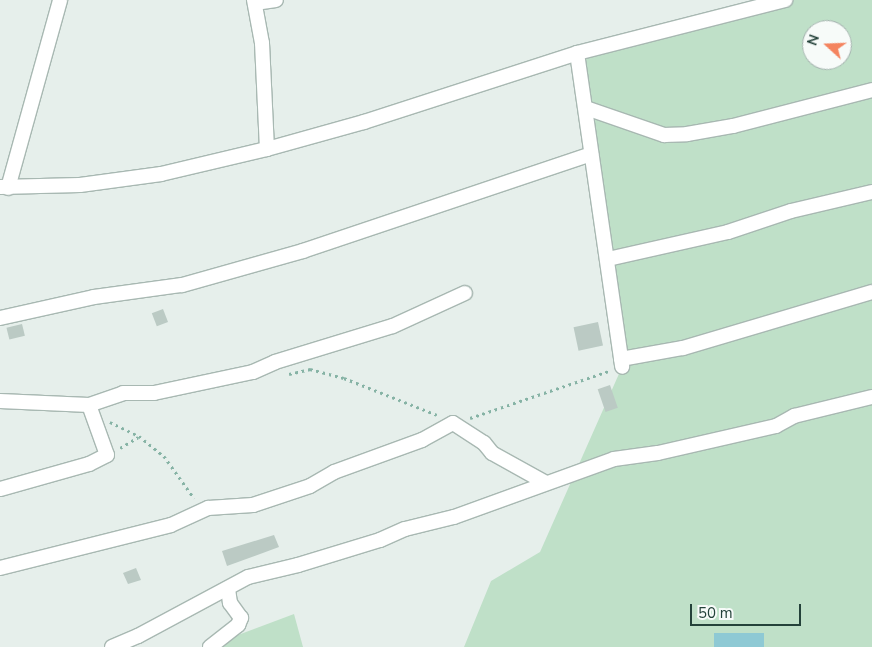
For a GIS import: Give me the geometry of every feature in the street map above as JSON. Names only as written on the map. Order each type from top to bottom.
[{"type":"street","points":[[60,0],[4,188],[80,185],[160,174],[267,149],[364,122],[577,53],[785,0]]},
{"type":"street","points":[[267,149],[262,43],[255,2],[276,0]]},
{"type":"street","points":[[577,53],[622,363],[683,348],[872,292]]},
{"type":"street","points":[[586,108],[664,135],[687,134],[733,126],[872,90]]},
{"type":"street","points":[[0,318],[94,297],[182,285],[303,251],[591,154]]},
{"type":"street","points":[[608,259],[728,232],[791,211],[872,192]]},
{"type":"street","points":[[0,401],[89,405],[123,393],[163,392],[253,372],[275,362],[393,326],[465,293]]},
{"type":"street","points":[[112,647],[248,577],[298,565],[380,540],[405,529],[454,517],[544,482],[614,459],[658,453],[771,427],[794,416],[872,396]]},
{"type":"street","points":[[0,489],[89,464],[108,455],[89,405]]},
{"type":"street","points":[[0,568],[171,525],[201,511],[241,508],[272,500],[422,440],[453,423],[484,443],[492,453],[544,482]]},
{"type":"street","points":[[210,647],[238,625],[241,618],[230,604],[228,588]]},
{"type":"path","points":[[286,374],[310,369],[344,378],[419,406],[453,423],[622,363]]},
{"type":"path","points":[[89,405],[110,422],[139,436],[164,456],[201,511]]},
{"type":"path","points":[[108,455],[139,436]]},
{"type":"green space","points":[[785,0],[872,0],[872,647],[464,647],[491,581],[540,552],[622,367],[577,53]]},
{"type":"green space","points":[[294,614],[303,647],[206,647]]},
{"type":"water","points":[[714,633],[764,633],[764,647],[714,647]]},
{"type":"building","points":[[163,309],[168,322],[157,326],[152,313]]},
{"type":"building","points":[[598,322],[603,345],[579,351],[574,327]]},
{"type":"building","points":[[22,324],[25,336],[9,340],[6,328]]},
{"type":"building","points":[[610,385],[618,408],[606,412],[598,389]]},
{"type":"building","points":[[274,535],[279,547],[227,566],[222,551]]},
{"type":"building","points":[[136,568],[141,580],[128,584],[123,573]]}]
